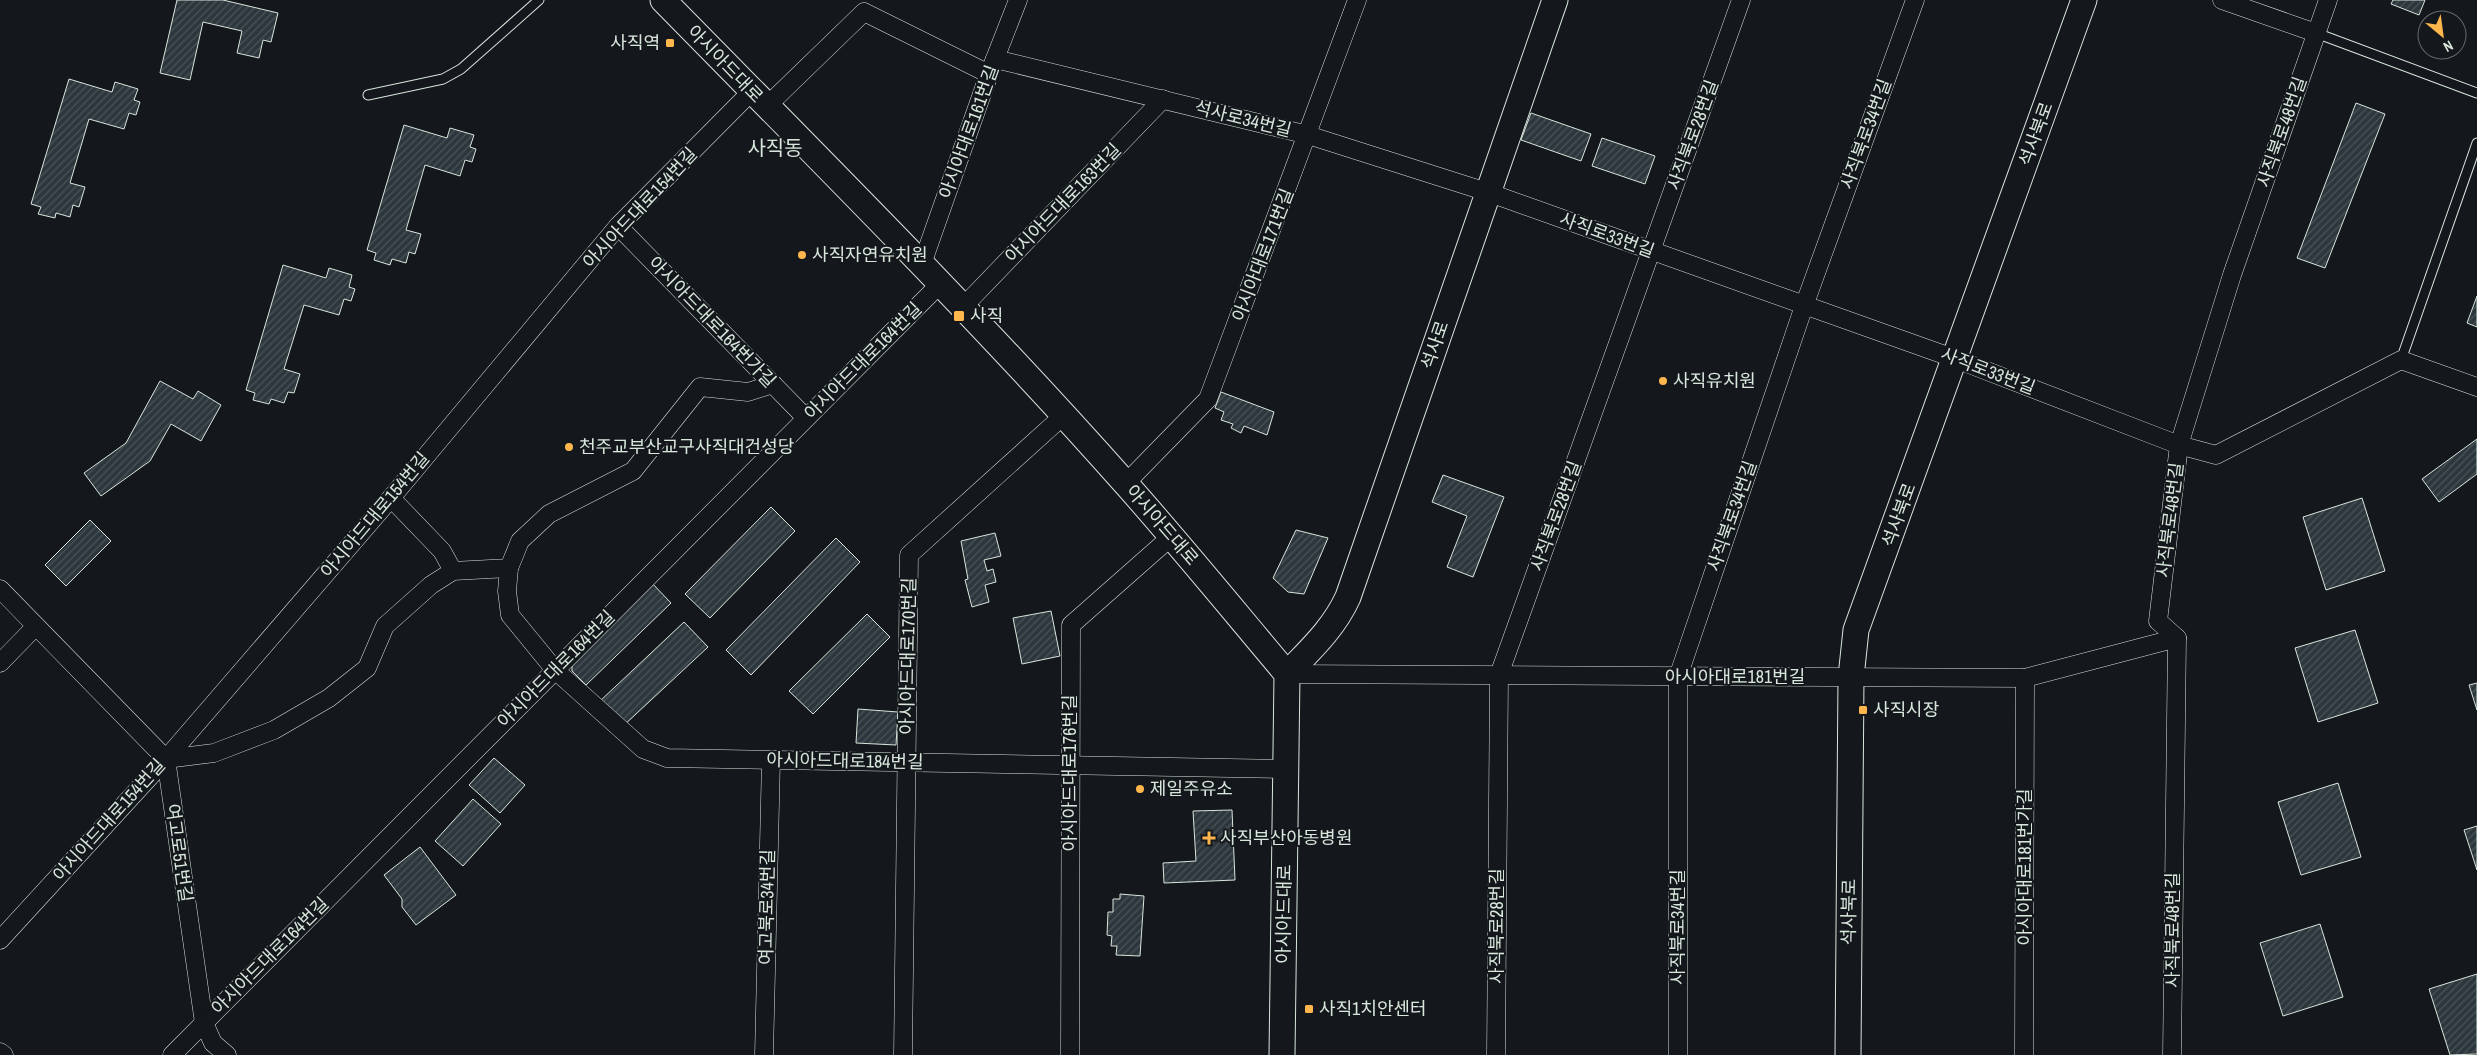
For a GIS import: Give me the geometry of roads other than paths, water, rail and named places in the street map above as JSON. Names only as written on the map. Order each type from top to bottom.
[{"type":"main road","name":"아시아드대로","points":[[663,0],[922,264],[1064,415],[1172,536],[1287,674],[1282,1055]]},
{"type":"main road","name":"석사로","points":[[1287,674],[1323,637],[1341,613],[1348,597],[1555,0]]},
{"type":"main road","name":"석사북로","points":[[1848,1055],[1851,677],[1856,630],[1956,359],[2084,0]]},
{"type":"street","name":"아시아대로161번길","points":[[922,264],[992,66],[1018,0]]},
{"type":"street","name":"아시아대로171번길","points":[[1126,483],[1208,399],[1357,0]]},
{"type":"street","name":"사직북로28번길","points":[[1496,1055],[1499,675],[1741,0]]},
{"type":"street","name":"사직북로34번길","points":[[1678,1055],[1678,676],[1804,306],[1915,0]]},
{"type":"street","points":[[2222,0],[2316,33]]},
{"type":"street","name":"사직북로48번길","points":[[2172,1055],[2178,638],[2158,621],[2179,445],[2232,275],[2328,0]]},
{"type":"street","name":"아시아드대로","points":[[759,99],[864,12]]},
{"type":"street","name":"석사로34번길","points":[[864,12],[992,66],[1163,99],[1308,134],[1488,192]]},
{"type":"street","name":"아시아드대로154번길","points":[[0,940],[166,759],[391,498],[618,226],[759,99]]},
{"type":"street","name":"아시아드대로163번길","points":[[962,308],[1163,99]]},
{"type":"street","name":"사직로33번길","points":[[1488,192],[1956,359],[2179,445],[2216,455],[2401,360]]},
{"type":"street","name":"아시아드대로164번가길","points":[[618,226],[806,418]]},
{"type":"street","name":"아시아드대로164번길","points":[[172,1055],[940,284]]},
{"type":"street","points":[[2401,360],[2477,386]]},
{"type":"street","name":"아시아드대로184번길","points":[[773,384],[748,392],[700,387],[633,471],[549,514],[520,541],[509,568],[507,591],[510,615],[555,670],[643,749],[667,758],[1286,769]]},
{"type":"street","name":"아시아드대로170번길","points":[[903,1055],[910,555],[1064,415]]},
{"type":"street","points":[[391,498],[442,551],[453,571]]},
{"type":"street","name":"아시아드대로176번길","points":[[1070,1055],[1071,625],[1172,536]]},
{"type":"street","points":[[0,589],[166,759],[214,753],[274,730],[329,698],[367,668],[385,626],[431,585],[453,571],[509,568]]},
{"type":"street","points":[[0,663],[36,626]]},
{"type":"street","name":"아시아대로181번길","points":[[1287,674],[2025,678],[2178,638]]},
{"type":"street","name":"아시아대로181번가길","points":[[2024,1055],[2025,678]]},
{"type":"street","name":"여고로51번길","points":[[166,759],[204,1023],[213,1044],[227,1055]]},
{"type":"street","name":"여고북로34번길","points":[[764,1055],[770,760]]},
{"type":"street","points":[[0,1052],[4,1055]]},
{"type":"lane","points":[[368,95],[443,79],[455,73],[539,0]]},
{"type":"lane","points":[[2316,33],[2477,93]]},
{"type":"lane","points":[[2401,360],[2477,143]]},
{"type":"place","name":"사직역","points":[[670,43]]},
{"type":"place","name":"사직자연유치원","points":[[802,255]]},
{"type":"place","name":"사직","points":[[959,316]]},
{"type":"place","name":"사직유치원","points":[[1663,381]]},
{"type":"place","name":"천주교부산교구사직대건성당","points":[[569,447]]},
{"type":"place","name":"사직시장","points":[[1863,710]]},
{"type":"place","name":"제일주유소","points":[[1140,789]]},
{"type":"place","name":"사직부산아동병원","points":[[1209,838]]},
{"type":"place","name":"사직1치안센터","points":[[1309,1009]]},
{"type":"district","name":"사직동","points":[[775,148]]}]
